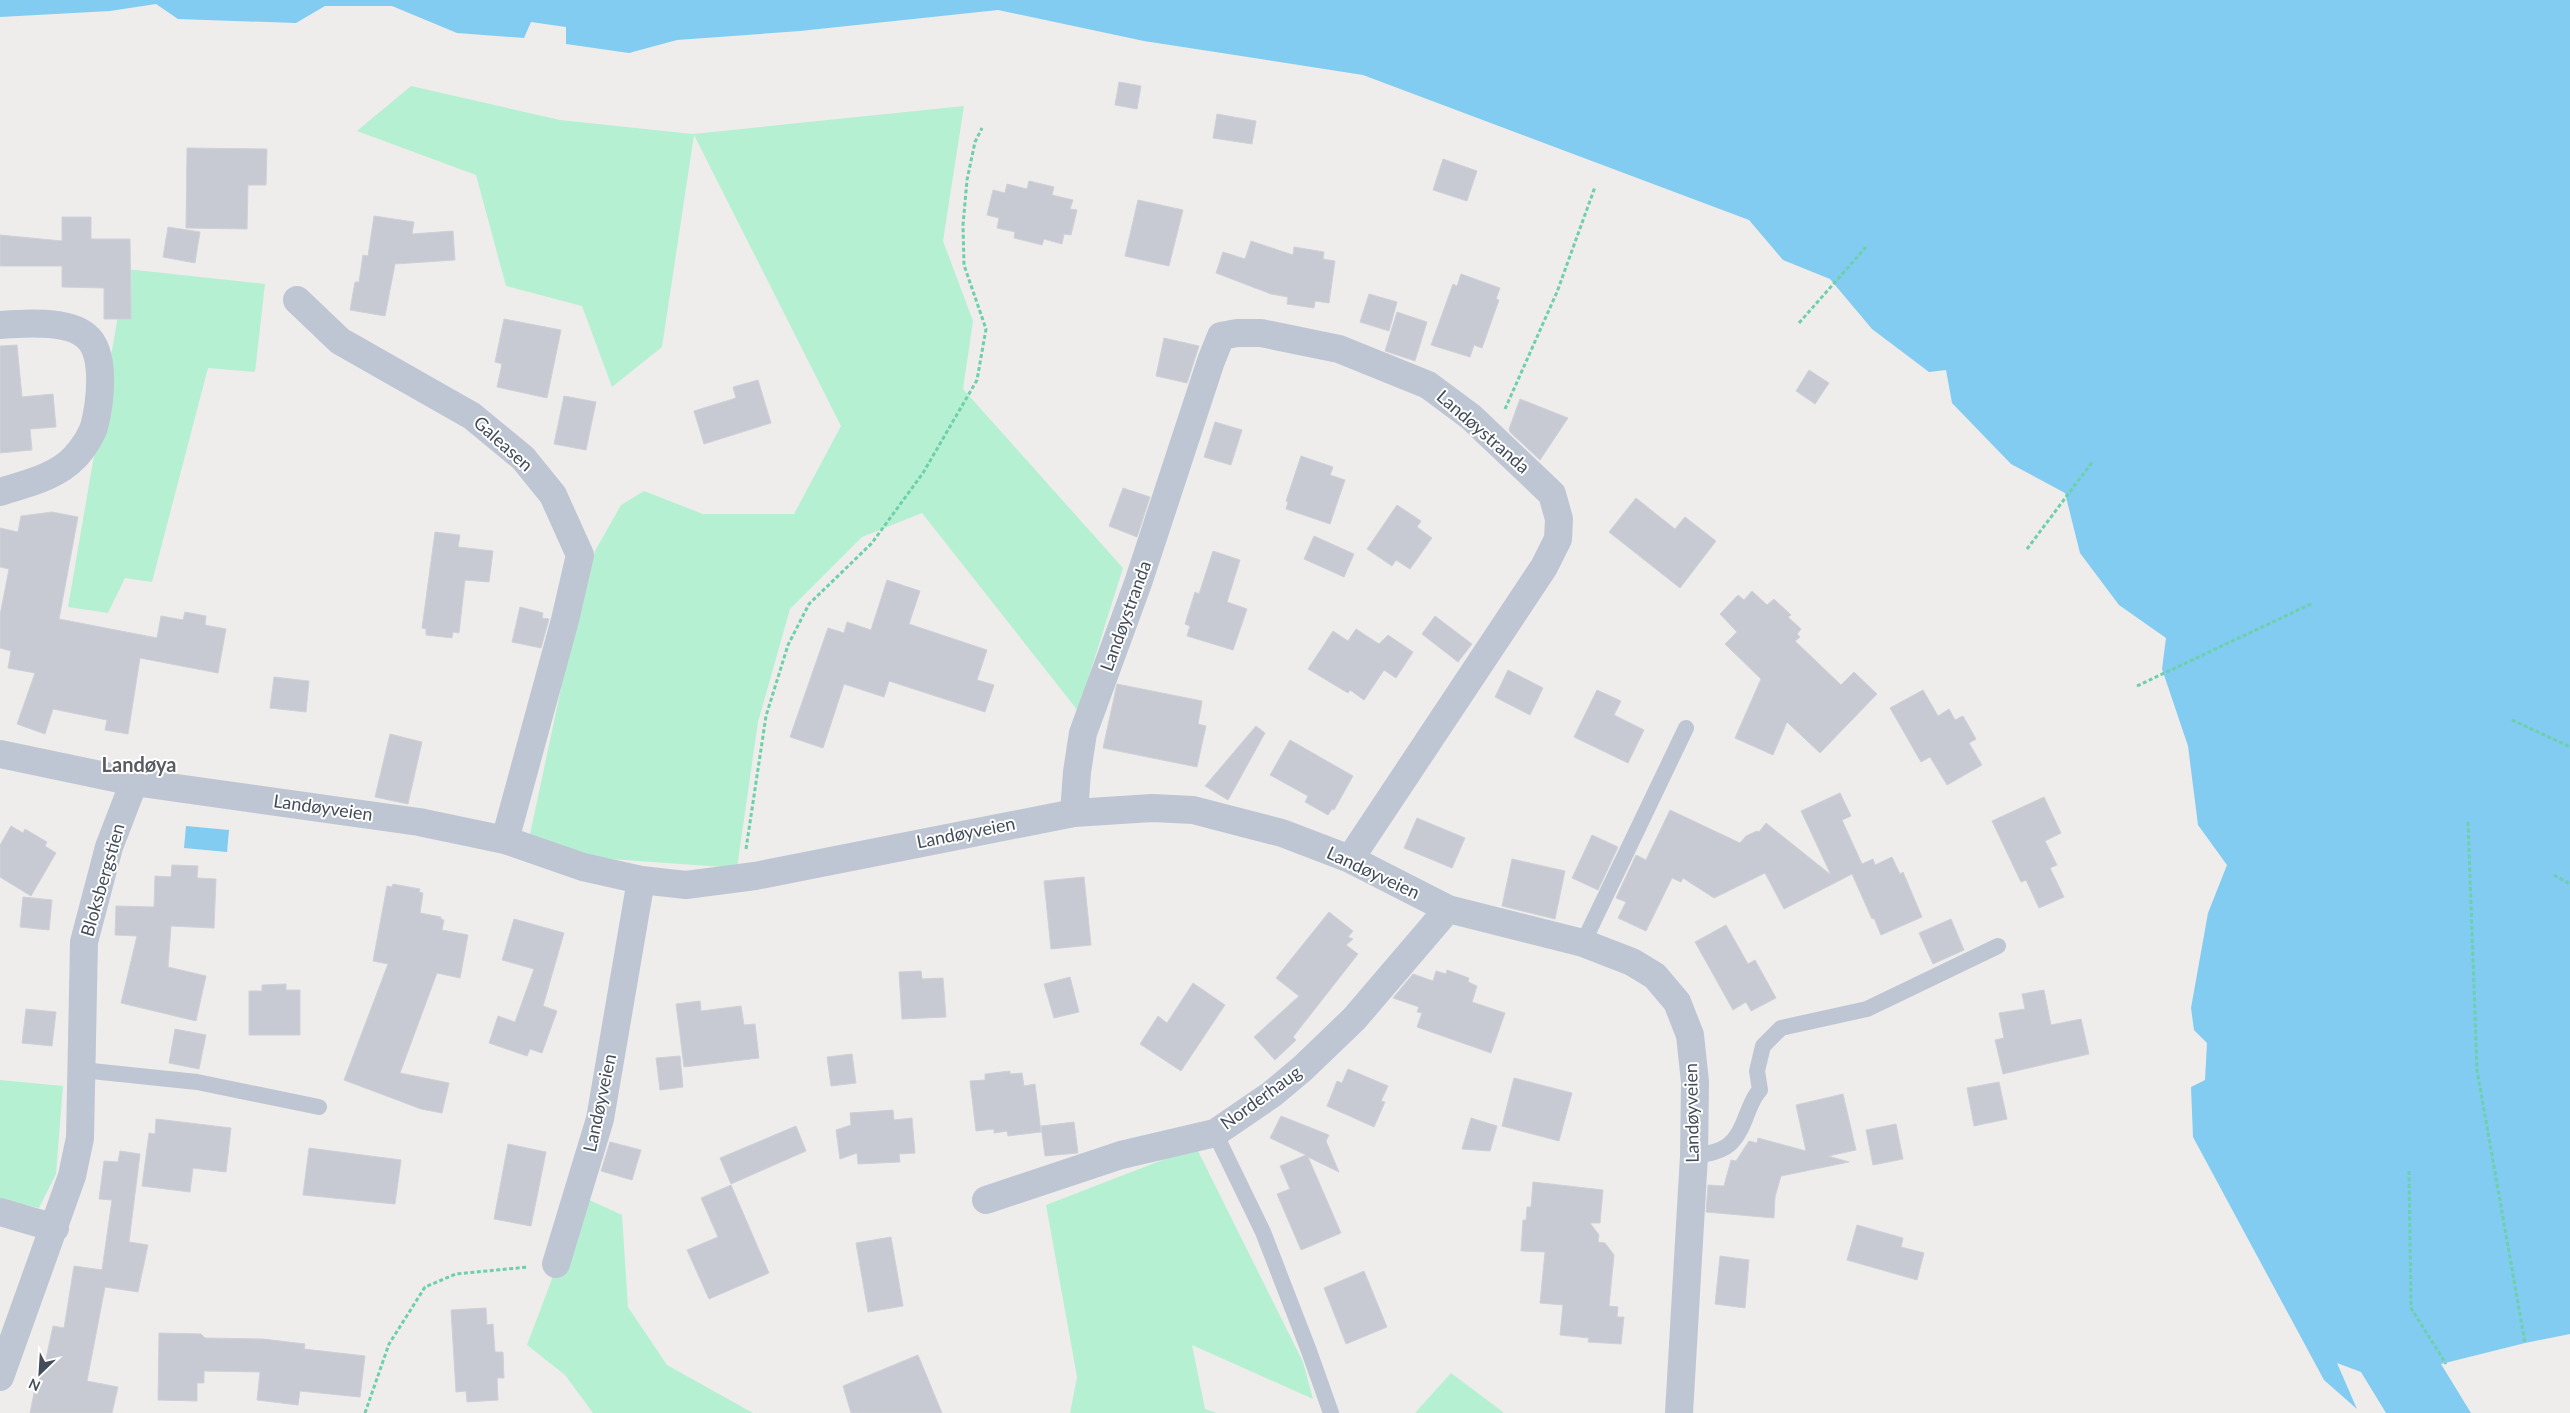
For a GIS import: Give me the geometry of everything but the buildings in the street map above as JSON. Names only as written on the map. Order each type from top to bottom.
[{"type":"street","name":"Galeasen","points":[[297,300],[340,341],[472,416],[523,458],[553,495],[580,555],[565,620],[505,840]]},
{"type":"street","points":[[0,325],[37,322],[66,327],[86,336],[99,356],[100,388],[93,429],[75,457],[54,473],[0,492]]},
{"type":"street","name":"Landøystranda","points":[[1074,814],[1077,772],[1083,733],[1138,583],[1211,361],[1221,336],[1237,332],[1261,333],[1339,349],[1428,385],[1471,417],[1552,494],[1559,520],[1558,540],[1544,567],[1350,859]]},
{"type":"street","name":"Landøyveien","points":[[0,754],[134,782],[351,812],[505,840],[583,867],[641,880],[686,885],[742,877],[1074,814],[1152,808],[1193,810],[1273,830],[1350,859],[1448,909],[1582,943],[1632,962],[1654,976],[1677,1002],[1690,1035],[1695,1082],[1694,1156],[1679,1413]]},
{"type":"street","name":"Bloksbergstien","points":[[0,1377],[55,1228],[72,1176],[80,1138],[84,942],[109,847],[134,782]]},
{"type":"street","name":"Landøyveien","points":[[556,1264],[600,1119],[641,880]]},
{"type":"street","name":"Norderhaug","points":[[986,1200],[1121,1155],[1214,1133],[1272,1094],[1303,1068],[1354,1019],[1448,909]]},
{"type":"street","points":[[0,1212],[55,1228]]},
{"type":"lane","points":[[1582,943],[1686,728]]},
{"type":"lane","points":[[1694,1156],[1715,1154],[1723,1150],[1741,1131],[1754,1096],[1760,1090],[1757,1070],[1763,1046],[1781,1028],[1867,1009],[1998,946]]},
{"type":"lane","points":[[82,1070],[197,1082],[319,1107]]},
{"type":"lane","points":[[1214,1133],[1263,1232],[1309,1351],[1330,1413]]},
{"type":"path","points":[[742,877],[766,716],[788,645],[809,604],[872,543],[923,474],[977,380],[986,329],[964,265],[963,225],[967,180],[975,142],[982,128]]},
{"type":"path","points":[[1493,438],[1557,292],[1595,187]]},
{"type":"path","points":[[1799,323],[1866,247]]},
{"type":"path","points":[[2027,549],[2093,461]]},
{"type":"path","points":[[2137,686],[2312,603]]},
{"type":"path","points":[[2512,720],[2570,747]]},
{"type":"path","points":[[2468,822],[2477,1070],[2524,1343]]},
{"type":"path","points":[[2554,875],[2570,884]]},
{"type":"path","points":[[2409,1171],[2411,1308],[2446,1364]]},
{"type":"path","points":[[365,1413],[389,1344],[425,1287],[456,1274],[556,1264]]},
{"type":"green space","points":[[411,86],[560,120],[693,134],[964,106],[943,241],[973,321],[963,389],[1123,568],[1078,711],[922,513],[862,537],[790,609],[758,722],[737,868],[526,853],[576,618],[595,551],[621,505],[644,491],[703,514],[794,514],[841,426],[694,135],[662,347],[612,387],[582,306],[506,286],[476,175],[357,131]]},
{"type":"green space","points":[[126,269],[265,284],[255,372],[208,368],[152,582],[125,578],[108,613],[68,607]]},
{"type":"green space","points":[[0,1080],[63,1086],[56,1174],[39,1208],[0,1199]]},
{"type":"green space","points":[[1196,1147],[1303,1362],[1313,1399],[1192,1345],[1205,1409],[1217,1413],[1070,1413],[1077,1377],[1046,1205]]},
{"type":"green space","points":[[583,1197],[622,1215],[628,1307],[667,1365],[753,1413],[593,1413],[565,1375],[527,1345]]},
{"type":"green space","points":[[1451,1373],[1503,1412],[1503,1413],[1415,1413]]},
{"type":"water","points":[[0,0],[2570,0],[2570,1334],[2441,1364],[2471,1413],[2386,1413],[2361,1372],[2337,1363],[2357,1409],[2324,1380],[2193,1137],[2191,1087],[2205,1080],[2207,1043],[2194,1030],[2191,1008],[2208,913],[2227,865],[2198,825],[2188,746],[2162,669],[2166,638],[2119,605],[2080,553],[2065,493],[2011,464],[1952,403],[1946,370],[1929,372],[1872,329],[1830,279],[1783,260],[1749,220],[1363,75],[1144,41],[998,10],[800,31],[677,40],[629,53],[566,44],[566,27],[531,22],[524,38],[457,33],[392,6],[325,6],[296,23],[178,19],[156,4],[110,11],[0,17]]},
{"type":"water","points":[[186,826],[229,830],[227,852],[184,848]]},
{"type":"district","name":"Landøya","points":[[139,765]]}]
